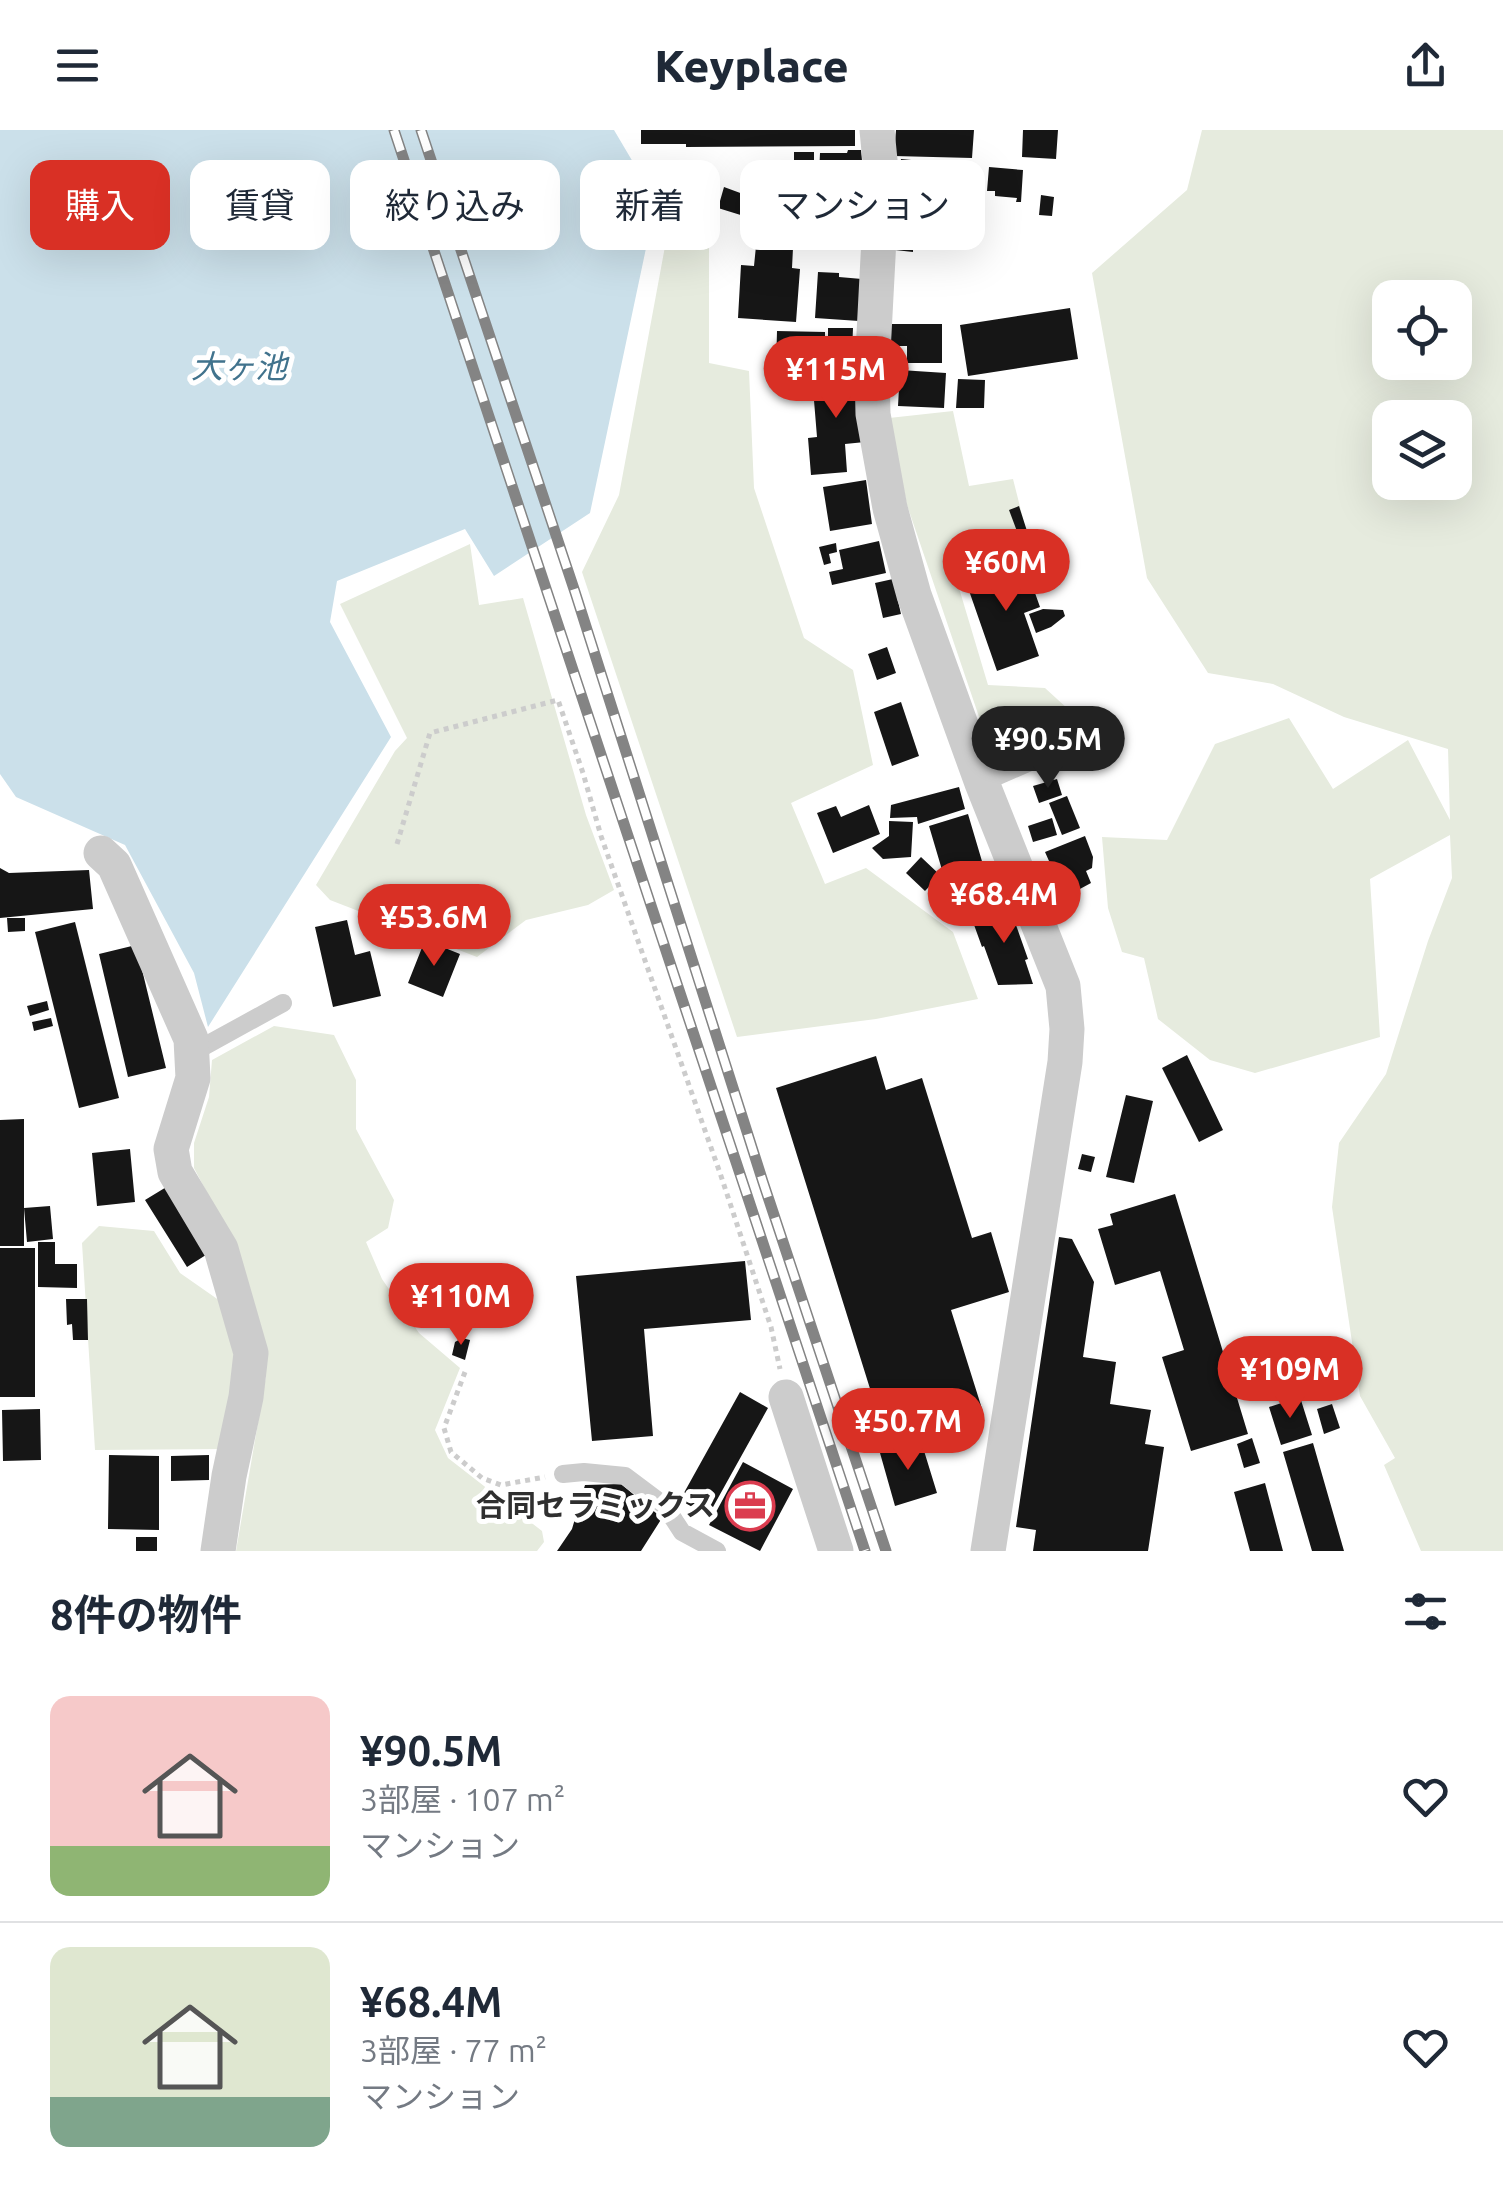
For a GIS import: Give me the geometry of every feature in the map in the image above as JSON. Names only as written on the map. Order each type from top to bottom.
[{"type":"street","points":[[877,130],[882,181],[873,414],[890,508],[914,594],[982,783],[1064,986],[1065,1062],[988,1551]]},
{"type":"street","points":[[101,852],[114,865],[136,910],[191,1039],[202,1048],[172,1149],[175,1172],[221,1249],[250,1353],[218,1551]]},
{"type":"street","points":[[786,1397],[836,1551]]},
{"type":"lane","points":[[982,783],[1108,728]]},
{"type":"lane","points":[[202,1048],[283,1004]]},
{"type":"lane","points":[[562,1474],[625,1476],[665,1506],[682,1532],[717,1551]]},
{"type":"path","points":[[397,844],[430,734],[558,700],[601,836],[760,1292],[786,1397]]},
{"type":"path","points":[[465,1372],[444,1428],[451,1452],[482,1478],[502,1486],[562,1474]]},
{"type":"shaded area","points":[[1202,130],[1503,130],[1503,1551],[1421,1551],[1384,1465],[1395,1458],[1360,1396],[1332,1207],[1339,1143],[1386,1074],[1452,878],[1450,835],[1370,879],[1380,1037],[1255,1073],[1210,1060],[1158,1019],[1144,958],[1122,952],[1108,908],[1102,837],[1167,840],[1215,744],[1289,718],[1333,789],[1408,740],[1450,820],[1448,749],[1344,717],[1273,684],[1208,673],[1147,578],[1092,273],[1187,190]]},
{"type":"shaded area","points":[[664,250],[709,250],[709,363],[749,371],[754,488],[804,638],[853,670],[873,765],[791,803],[825,884],[866,868],[953,932],[978,999],[876,1019],[737,1037],[582,572],[619,495]]},
{"type":"shaded area","points":[[953,411],[969,486],[1013,479],[1032,554],[956,578],[988,685],[1045,688],[1080,720],[991,752],[907,505],[889,418]]},
{"type":"shaded area","points":[[470,544],[479,605],[523,598],[586,815],[614,890],[588,905],[526,920],[477,957],[330,900],[316,885],[395,751],[407,738],[340,604]]},
{"type":"shaded area","points":[[274,1026],[334,1035],[356,1080],[356,1129],[394,1200],[388,1228],[366,1242],[382,1279],[419,1333],[460,1368],[435,1430],[448,1458],[542,1531],[544,1542],[537,1551],[236,1551],[266,1376],[264,1351],[233,1242],[194,1168],[194,1143],[209,1097],[212,1060]]},
{"type":"shaded area","points":[[99,1226],[154,1231],[180,1273],[223,1303],[242,1351],[227,1449],[95,1450],[82,1243]]},
{"type":"water","name":"大ヶ池","points":[[0,130],[614,130],[632,160],[580,160],[580,250],[646,250],[590,513],[494,576],[465,529],[337,581],[330,622],[391,737],[208,1027],[194,973],[125,845],[16,797],[0,774]]},
{"type":"building","points":[[641,130],[855,130],[855,146],[641,144]]},
{"type":"building","points":[[896,130],[974,130],[972,158],[894,156]]},
{"type":"building","points":[[1023,130],[1058,130],[1056,159],[1022,157]]},
{"type":"building","points":[[861,150],[862,160],[820,160],[820,153]]},
{"type":"building","points":[[794,152],[814,152],[814,160],[794,160]]},
{"type":"building","points":[[989,167],[1023,170],[1021,202],[987,191]]},
{"type":"building","points":[[724,187],[740,193],[740,215],[720,209]]},
{"type":"building","points":[[1041,195],[1054,197],[1052,216],[1039,215]]},
{"type":"building","points":[[756,250],[793,250],[792,268],[800,269],[796,322],[738,318],[741,265],[754,266]]},
{"type":"building","points":[[818,272],[862,279],[859,321],[815,318]]},
{"type":"building","points":[[1070,308],[1078,359],[968,376],[960,325]]},
{"type":"building","points":[[888,324],[942,324],[942,363],[907,363],[907,346],[889,346]]},
{"type":"building","points":[[828,328],[853,328],[852,352],[828,352]]},
{"type":"building","points":[[777,331],[825,332],[825,371],[776,370]]},
{"type":"building","points":[[900,370],[946,373],[944,408],[898,406]]},
{"type":"building","points":[[803,371],[804,387],[772,389],[771,373]]},
{"type":"building","points":[[859,372],[865,442],[845,444],[847,472],[811,475],[808,438],[817,437],[812,376]]},
{"type":"building","points":[[958,379],[985,380],[984,408],[956,408]]},
{"type":"building","points":[[866,480],[872,524],[830,531],[823,487]]},
{"type":"building","points":[[1019,506],[1027,531],[1018,534],[1009,510]]},
{"type":"building","points":[[879,541],[886,573],[832,585],[829,572],[843,569],[839,550]]},
{"type":"building","points":[[836,543],[837,552],[829,554],[831,563],[824,565],[819,547]]},
{"type":"building","points":[[1024,562],[1040,607],[1024,613],[1039,656],[997,671],[966,582]]},
{"type":"building","points":[[893,579],[901,614],[883,618],[875,583]]},
{"type":"building","points":[[1043,609],[1063,610],[1065,616],[1036,633],[1029,614]]},
{"type":"building","points":[[887,647],[896,673],[877,680],[868,654]]},
{"type":"building","points":[[901,702],[919,756],[892,766],[874,712]]},
{"type":"building","points":[[1057,779],[1062,795],[1039,803],[1033,786]]},
{"type":"building","points":[[959,787],[965,809],[918,824],[917,817],[890,818],[891,805]]},
{"type":"building","points":[[1067,796],[1080,828],[1062,835],[1049,803]]},
{"type":"building","points":[[869,805],[880,834],[833,853],[817,813],[836,806],[841,817]]},
{"type":"building","points":[[968,814],[984,868],[945,880],[929,826]]},
{"type":"building","points":[[1052,818],[1057,835],[1033,842],[1028,826]]},
{"type":"building","points":[[889,821],[913,822],[911,857],[883,859],[872,848],[889,836]]},
{"type":"building","points":[[1085,836],[1093,857],[1092,868],[1086,871],[1091,883],[1065,897],[1045,852]]},
{"type":"building","points":[[921,857],[940,875],[925,891],[906,873]]},
{"type":"building","points":[[0,868],[9,873],[89,870],[93,909],[0,918]]},
{"type":"building","points":[[1001,902],[1004,911],[1010,908],[1033,984],[998,985],[982,947],[973,922],[988,917],[985,908]]},
{"type":"building","points":[[7,918],[25,918],[25,931],[8,932]]},
{"type":"building","points":[[347,920],[355,955],[370,951],[381,996],[333,1007],[315,927]]},
{"type":"building","points":[[75,922],[119,1098],[79,1108],[35,932]]},
{"type":"building","points":[[425,940],[460,954],[443,997],[408,983]]},
{"type":"building","points":[[136,945],[166,1068],[128,1077],[99,954]]},
{"type":"building","points":[[47,1001],[49,1010],[30,1016],[27,1006]]},
{"type":"building","points":[[51,1018],[53,1026],[34,1031],[32,1022]]},
{"type":"building","points":[[1187,1055],[1223,1130],[1199,1142],[1162,1068]]},
{"type":"building","points":[[876,1056],[886,1090],[922,1078],[972,1238],[991,1232],[1009,1292],[951,1310],[983,1412],[887,1443],[776,1088]]},
{"type":"building","points":[[1126,1095],[1153,1101],[1134,1183],[1106,1177]]},
{"type":"building","points":[[24,1119],[24,1246],[0,1246],[0,1120]]},
{"type":"building","points":[[130,1149],[135,1202],[97,1206],[92,1153]]},
{"type":"building","points":[[1082,1154],[1095,1157],[1091,1172],[1078,1169]]},
{"type":"building","points":[[168,1186],[209,1253],[187,1267],[145,1200]]},
{"type":"building","points":[[1175,1194],[1248,1434],[1191,1451],[1162,1357],[1184,1350],[1160,1271],[1115,1285],[1098,1229],[1113,1225],[1110,1214]]},
{"type":"building","points":[[50,1206],[53,1239],[27,1242],[24,1208]]},
{"type":"building","points":[[1059,1237],[1072,1239],[1094,1282],[1083,1357],[1116,1362],[1110,1404],[1151,1410],[1145,1444],[1164,1447],[1148,1551],[1033,1551],[1036,1530],[1016,1527]]},
{"type":"building","points":[[38,1242],[55,1242],[55,1264],[77,1264],[77,1288],[38,1287]]},
{"type":"building","points":[[0,1248],[35,1248],[35,1397],[0,1397]]},
{"type":"building","points":[[745,1261],[751,1320],[644,1329],[653,1436],[592,1441],[576,1276]]},
{"type":"building","points":[[66,1299],[87,1299],[88,1340],[73,1340],[72,1324],[67,1325]]},
{"type":"building","points":[[462,1338],[470,1340],[465,1360],[452,1355],[455,1342]]},
{"type":"building","points":[[1277,1353],[1283,1383],[1261,1387],[1256,1357]]},
{"type":"building","points":[[740,1392],[768,1408],[708,1516],[680,1500]]},
{"type":"building","points":[[1300,1397],[1312,1435],[1281,1445],[1269,1407]]},
{"type":"building","points":[[1332,1404],[1340,1428],[1324,1434],[1317,1409]]},
{"type":"building","points":[[40,1409],[41,1460],[3,1461],[2,1410]]},
{"type":"building","points":[[1252,1438],[1260,1463],[1244,1468],[1237,1444]]},
{"type":"building","points":[[921,1441],[937,1493],[895,1506],[880,1453]]},
{"type":"building","points":[[1313,1443],[1344,1551],[1312,1551],[1283,1452]]},
{"type":"building","points":[[109,1455],[159,1456],[159,1530],[108,1529]]},
{"type":"building","points":[[209,1455],[209,1480],[171,1481],[171,1456]]},
{"type":"building","points":[[743,1462],[793,1489],[760,1551],[709,1525]]},
{"type":"building","points":[[1265,1483],[1283,1551],[1250,1551],[1234,1492]]},
{"type":"building","points":[[621,1484],[662,1518],[641,1551],[557,1551],[572,1529],[585,1485]]},
{"type":"building","points":[[136,1537],[157,1537],[157,1551],[136,1551]]},
{"type":"railway","points":[[394,130],[865,1551]]},
{"type":"railway","points":[[421,130],[886,1551]]},
{"type":"place","name":"合同セラミックス","points":[[750,1506]]}]
